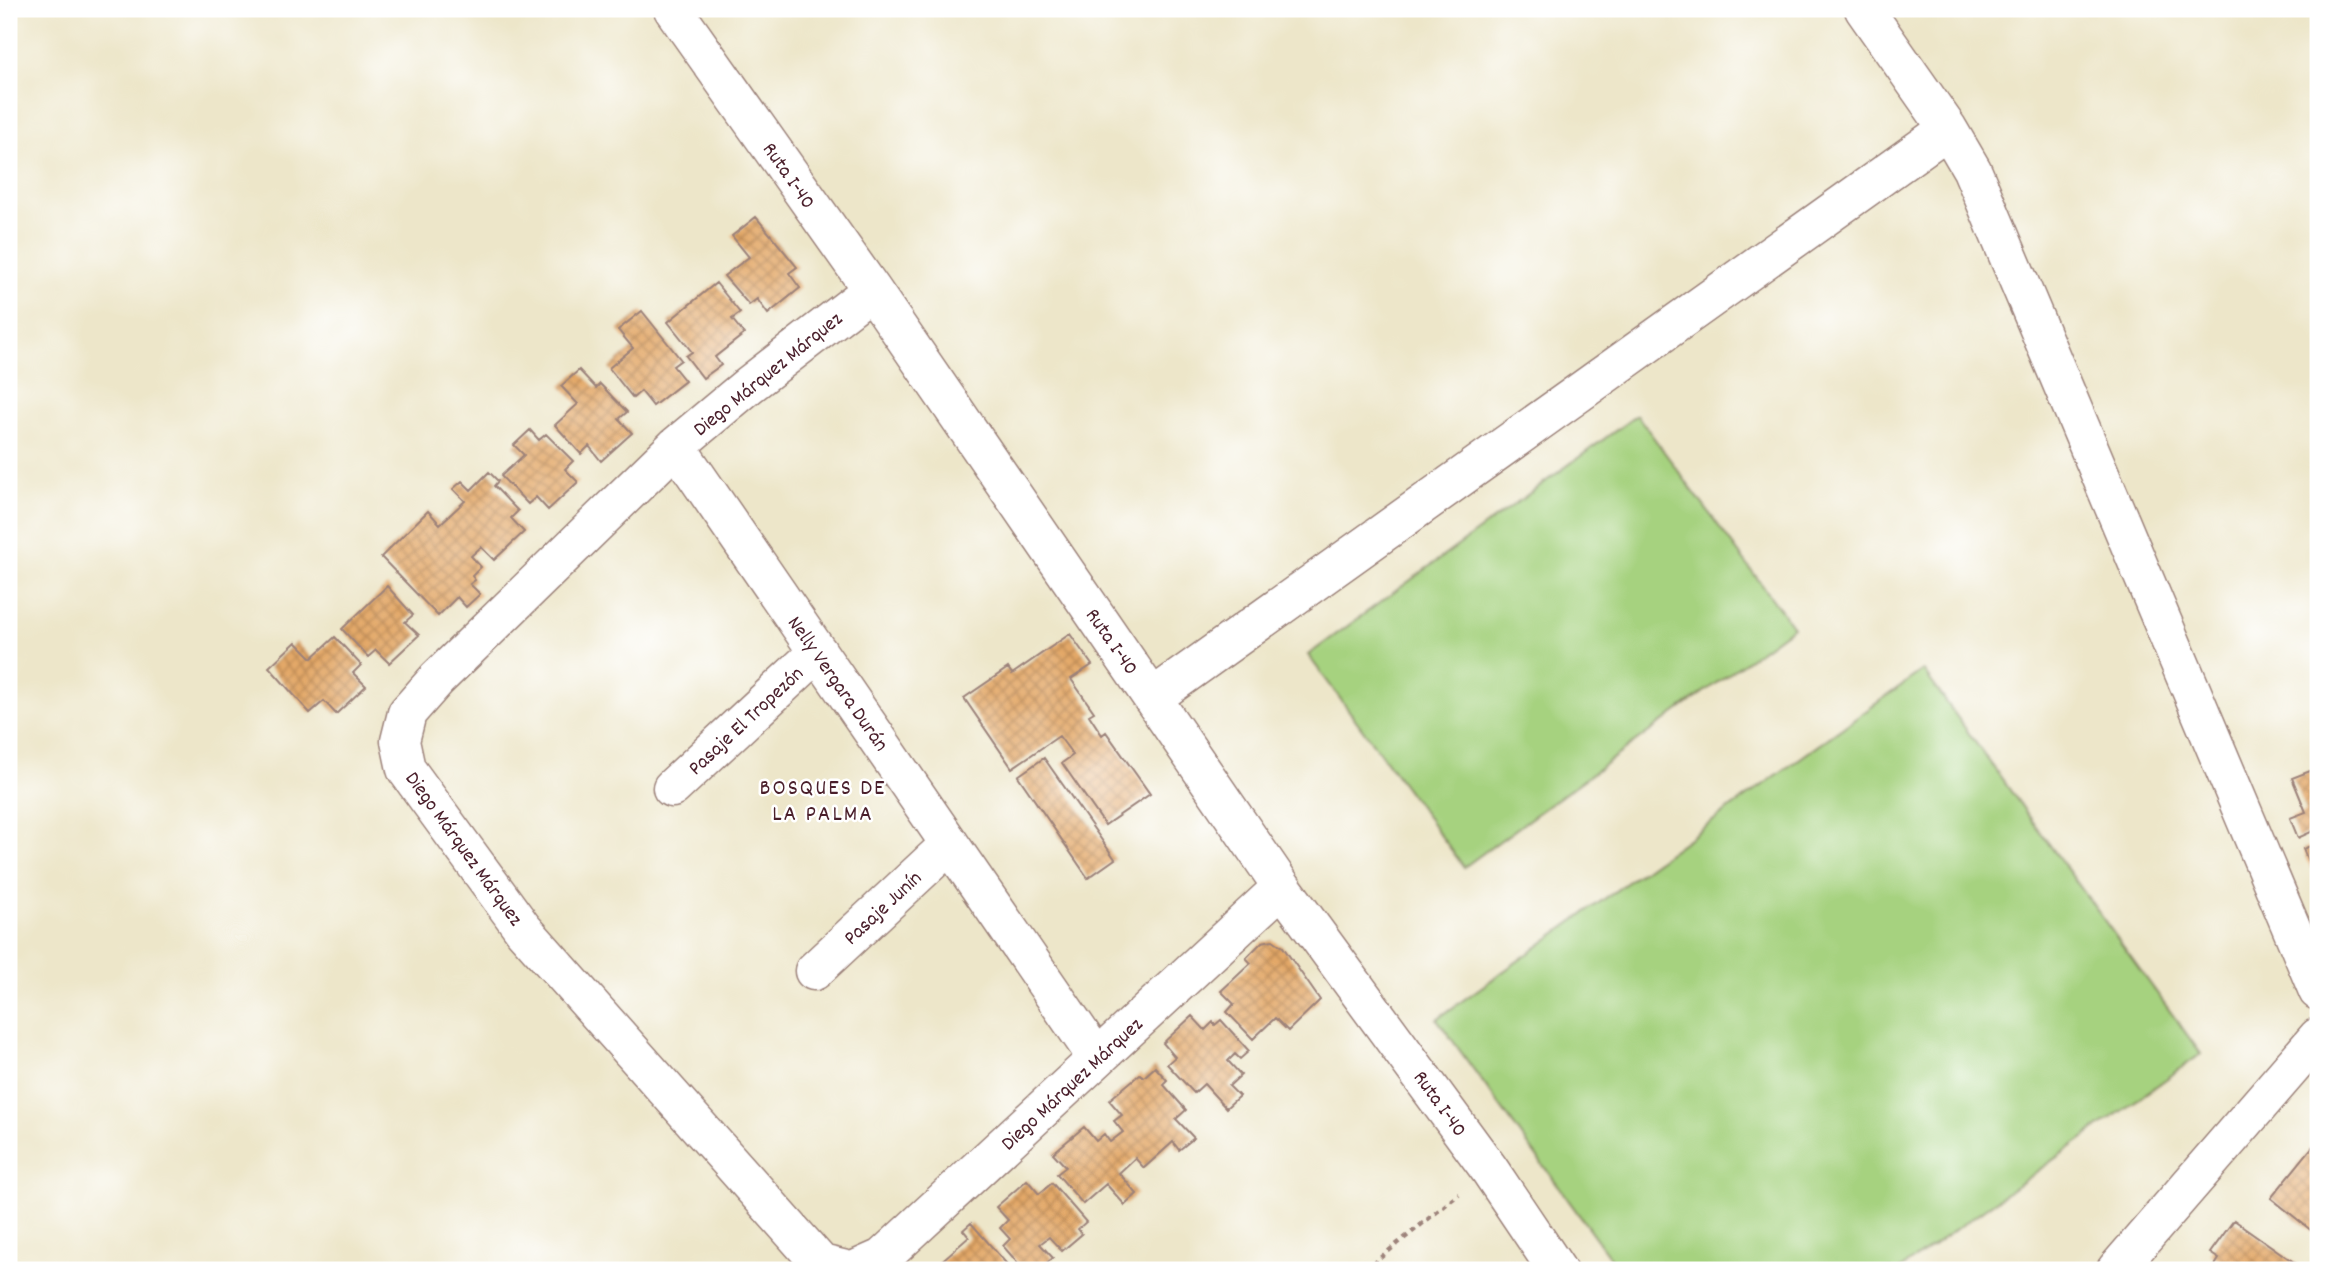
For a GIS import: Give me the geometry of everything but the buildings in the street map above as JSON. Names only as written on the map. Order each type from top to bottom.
[{"type":"street","name":"Ruta I-40","points":[[673,9],[872,290],[1282,887],[1489,1169],[1557,1270]]},
{"type":"street","points":[[1864,9],[1948,129],[1972,170],[2318,991]]},
{"type":"street","points":[[1152,698],[1948,129]]},
{"type":"street","name":"Diego Márquez Márquez","points":[[846,1270],[821,1264],[523,929],[406,769],[400,741],[407,713],[437,679],[676,446],[749,385],[872,290]]},
{"type":"street","name":"Nelly Vergara Durán","points":[[676,446],[1097,1058]]},
{"type":"street","name":"Pasaje El Tropezón","points":[[672,788],[818,652]]},
{"type":"street","name":"Pasaje Junín","points":[[814,971],[950,844]]},
{"type":"street","name":"Diego Márquez Márquez","points":[[855,1270],[882,1258],[1282,887]]},
{"type":"street","points":[[2116,1270],[2318,1037]]},
{"type":"path","points":[[1365,1270],[1489,1169]]},
{"type":"green space","points":[[1637,415],[1793,627],[1464,867],[1308,655]]},
{"type":"green space","points":[[1923,670],[2201,1054],[1899,1270],[1619,1270],[1437,1019]]},
{"type":"district","name":"BOSQUES DE LA PALMA","points":[[823,799]]}]
